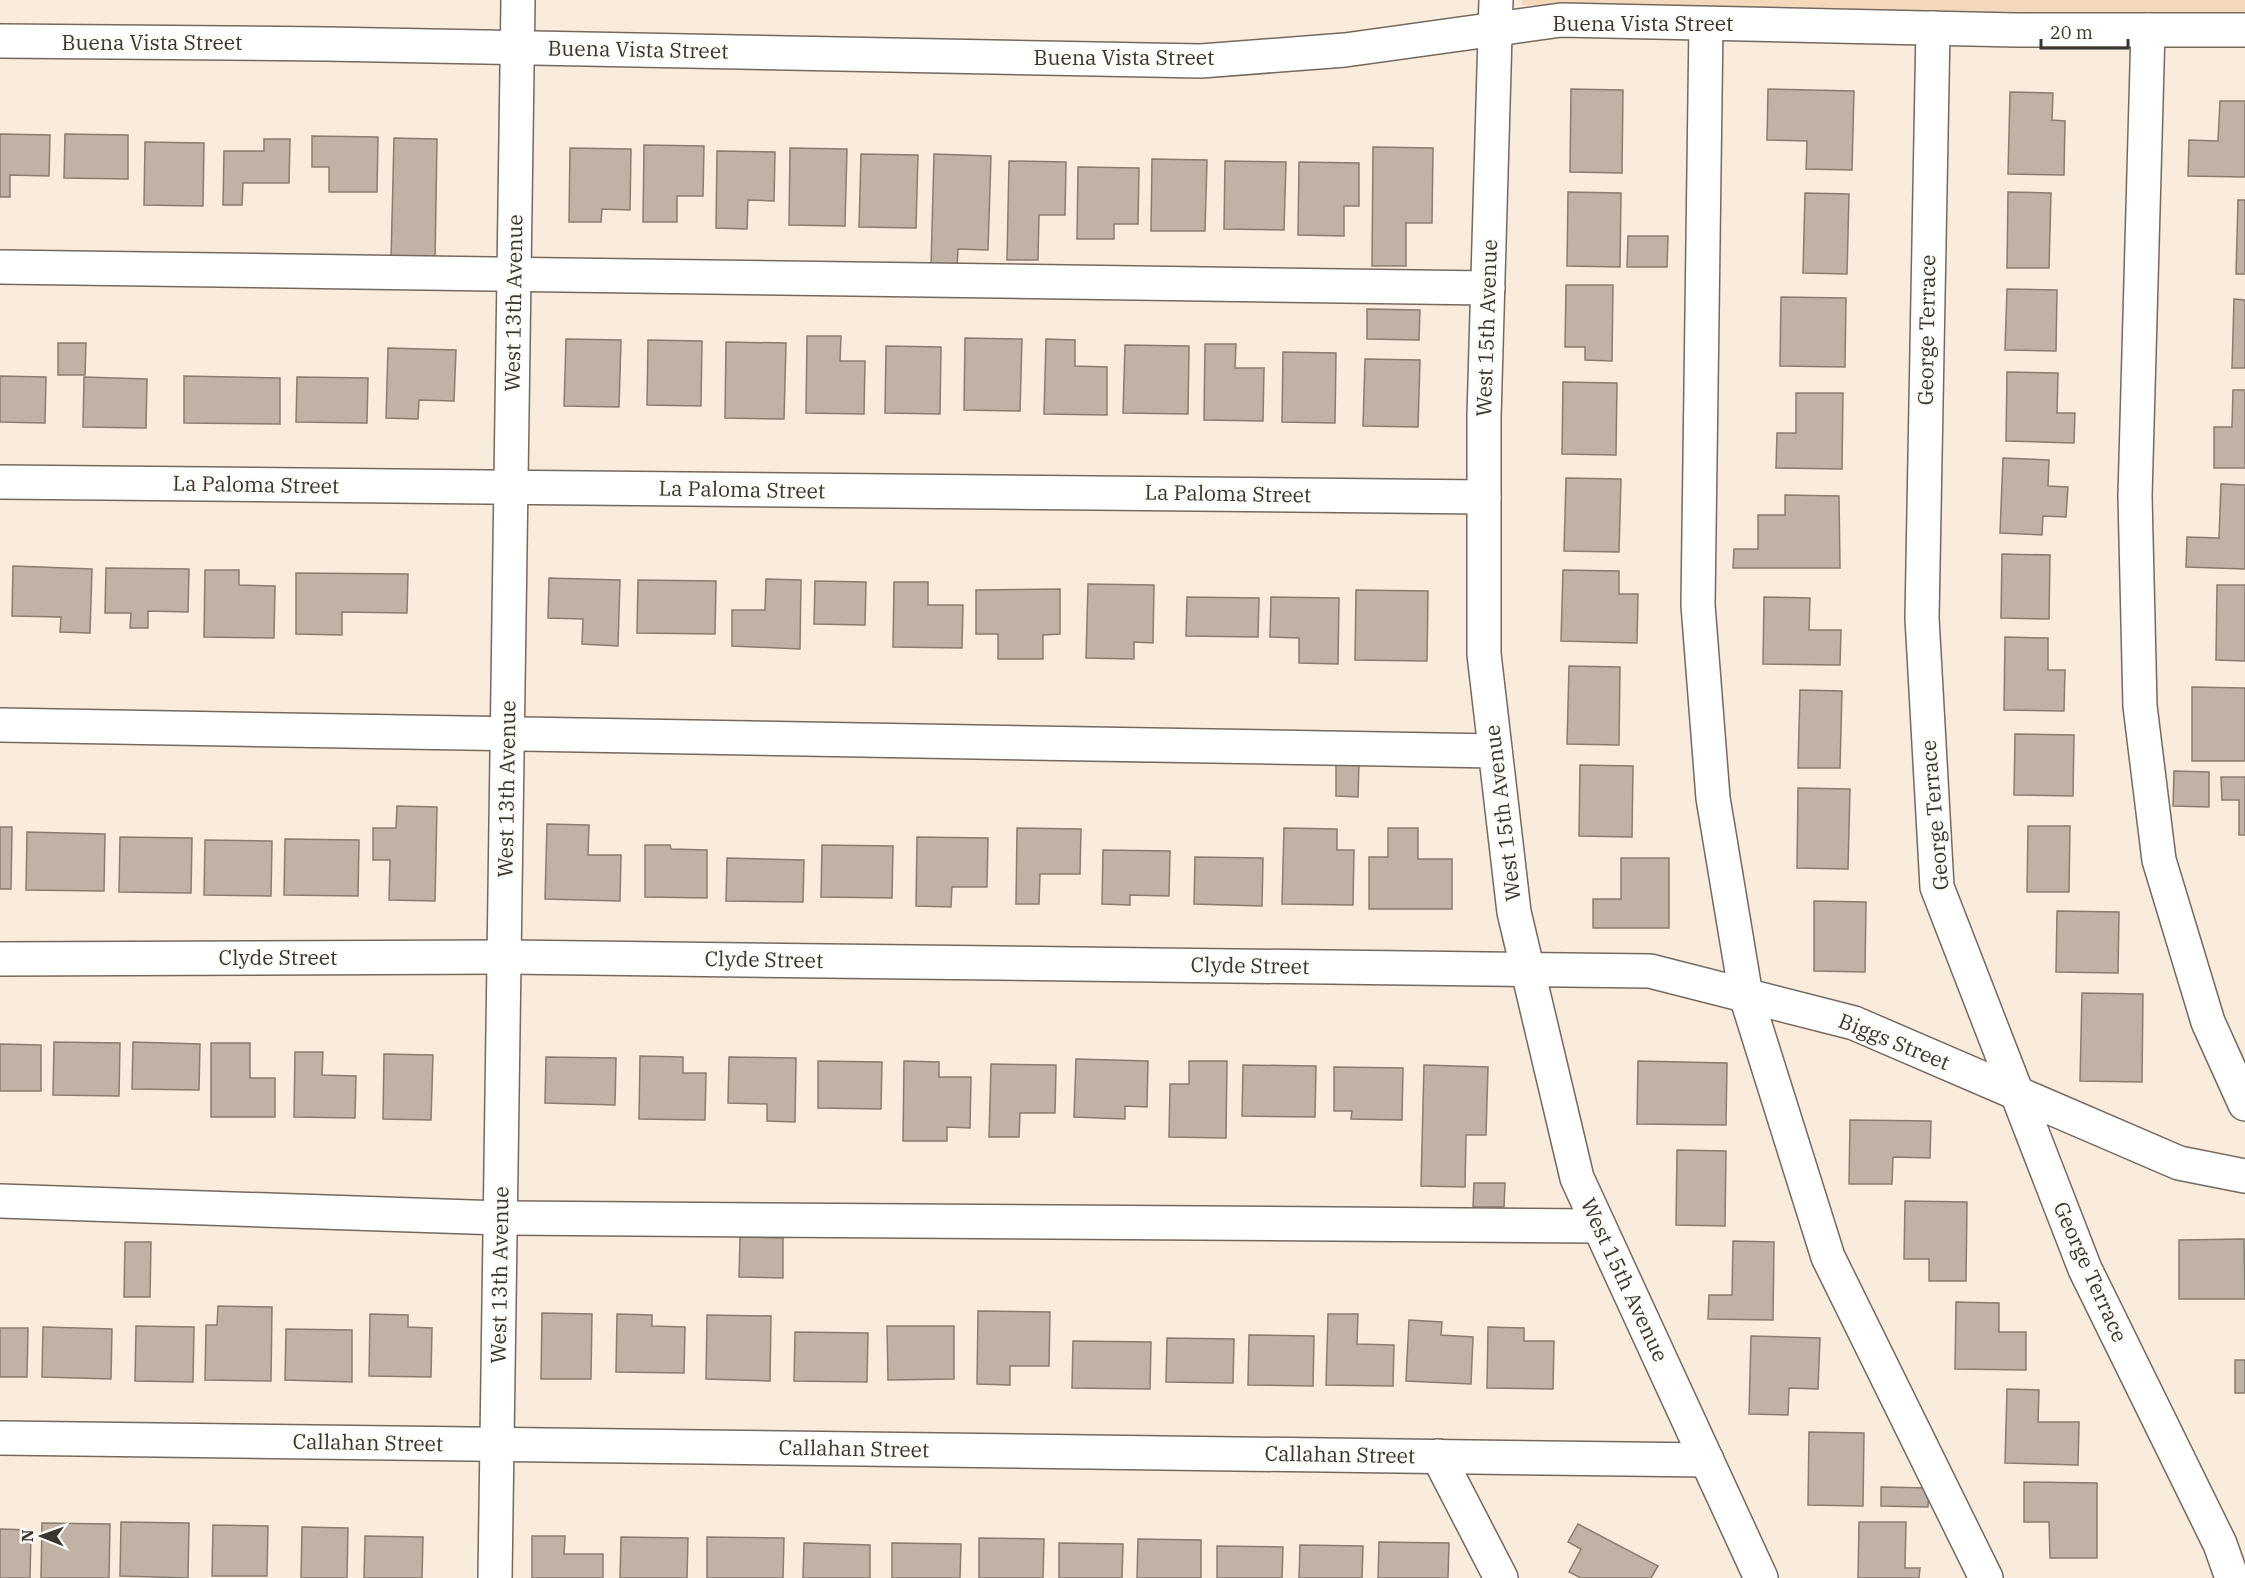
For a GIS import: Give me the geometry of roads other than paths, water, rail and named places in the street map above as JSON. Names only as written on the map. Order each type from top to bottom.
[{"type":"street","name":"West 13th Avenue","points":[[495,1578],[518,0]]},
{"type":"street","name":"Buena Vista Street","points":[[0,41],[1202,61],[1345,50],[1496,15],[1561,20],[1706,24],[2245,30]]},
{"type":"street","name":"West 15th Avenue","points":[[1496,15],[1484,497],[1484,654],[1514,912],[1577,1178],[1761,1578]]},
{"type":"street","points":[[1706,24],[1698,605],[1713,798],[1746,996],[1828,1257],[1986,1578]]},
{"type":"street","name":"George Terrace","points":[[1933,28],[1922,618],[1937,887],[2085,1269],[2220,1544],[2232,1578]]},
{"type":"street","points":[[2148,30],[2135,496],[2140,706],[2159,860],[2208,1022],[2245,1104]]},
{"type":"street","points":[[0,267],[1488,288]]},
{"type":"street","name":"La Paloma Street","points":[[0,482],[1484,497]]},
{"type":"street","points":[[0,725],[1495,751]]},
{"type":"street","name":"Clyde Street","points":[[0,959],[504,957],[1528,970]]},
{"type":"street","name":"Biggs Street","points":[[1528,970],[1650,971],[1854,1023],[2179,1163],[2245,1176]]},
{"type":"street","points":[[0,1201],[501,1218],[1599,1226]]},
{"type":"street","name":"Callahan Street","points":[[0,1438],[1707,1460]]},
{"type":"street","points":[[1438,1456],[1501,1578]]}]
